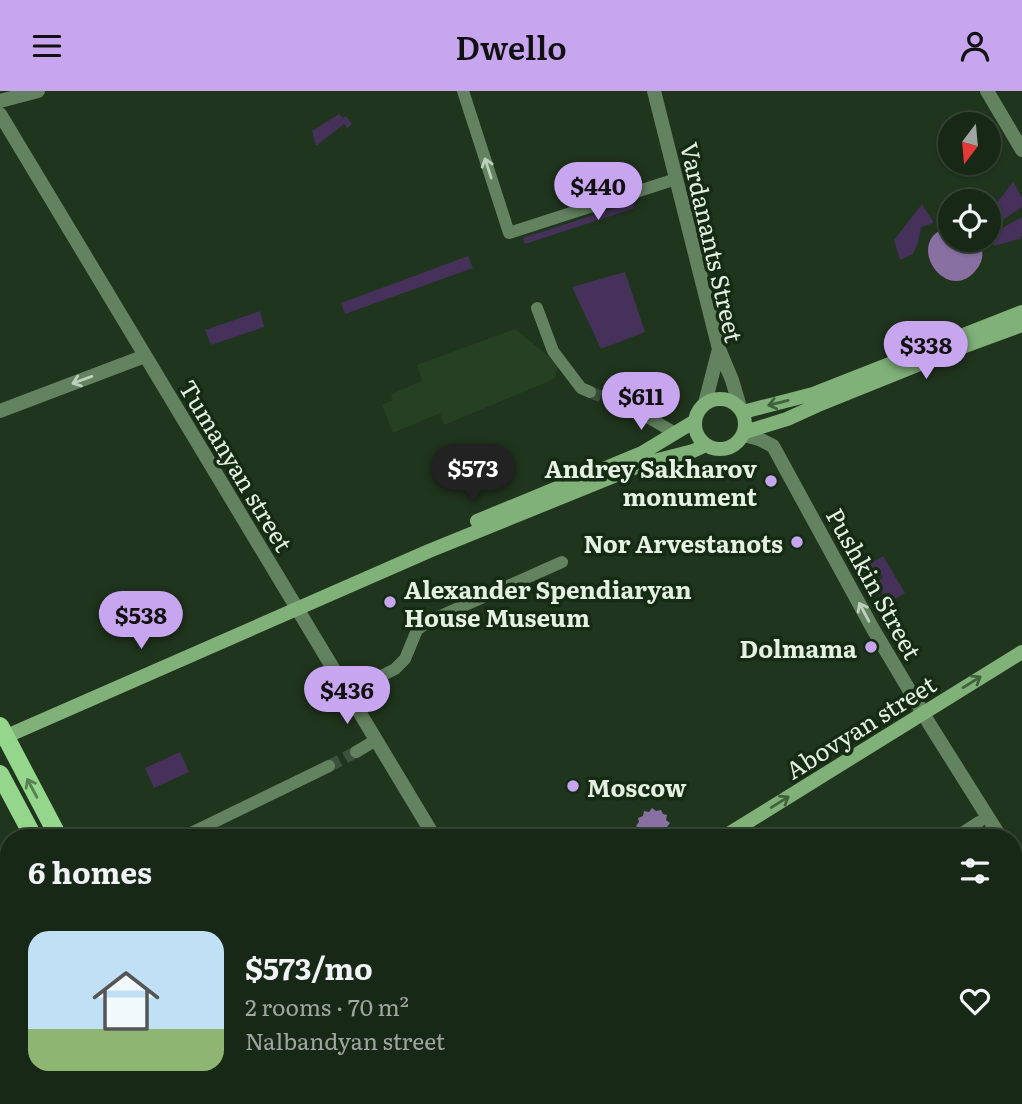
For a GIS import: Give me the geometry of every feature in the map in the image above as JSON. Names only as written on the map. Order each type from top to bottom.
[{"type":"main road","points":[[741,409],[813,394],[1022,312]]},
{"type":"main road","points":[[744,433],[787,419],[1022,325]]},
{"type":"main road","points":[[720,398],[727,399],[741,409],[746,422],[744,433],[736,445],[718,449],[706,445],[697,434],[695,421],[705,403],[720,398]]},
{"type":"main road","points":[[296,606],[425,543],[642,453],[695,421]]},
{"type":"main road","points":[[54,829],[2,733],[429,551],[646,463],[706,445]]},
{"type":"main road","name":"Abovyan street","points":[[736,829],[1022,652]]},
{"type":"main road","points":[[0,775],[29,829]]},
{"type":"street","points":[[0,101],[38,91]]},
{"type":"street","points":[[463,91],[509,233],[676,179]]},
{"type":"street","name":"Vardanants Street","points":[[654,91],[719,349],[705,403]]},
{"type":"street","points":[[988,91],[1022,150]]},
{"type":"street","name":"Tumanyan street","points":[[0,114],[430,829]]},
{"type":"street","points":[[537,308],[553,351],[581,388],[590,392]]},
{"type":"street","points":[[719,349],[741,409]]},
{"type":"street","points":[[0,411],[145,356]]},
{"type":"street","points":[[620,404],[675,433]]},
{"type":"street","name":"Pushkin Street","points":[[744,433],[773,446],[873,629],[995,829]]},
{"type":"street","points":[[348,693],[395,669],[405,659],[417,629],[427,622],[562,562]]},
{"type":"street","points":[[356,752],[376,740]]},
{"type":"street","points":[[200,829],[330,766]]},
{"type":"street","points":[[979,823],[981,805]]},
{"type":"street","points":[[969,829],[979,823],[987,824],[992,829]]},
{"type":"shaded area","points":[[339,114],[343,118],[346,116],[352,124],[347,128],[344,124],[316,146],[312,131]]},
{"type":"shaded area","points":[[1013,182],[1022,198],[1022,207],[1001,221],[1001,198]]},
{"type":"shaded area","points":[[633,202],[635,208],[525,244],[523,238]]},
{"type":"shaded area","points":[[922,204],[934,223],[921,227],[913,254],[900,260],[894,240]]},
{"type":"shaded area","points":[[1022,217],[1020,239],[1001,244],[1001,228]]},
{"type":"shaded area","points":[[938,232],[938,252],[982,252],[979,267],[965,279],[953,281],[942,276],[933,267],[929,256],[929,244]]},
{"type":"shaded area","points":[[468,256],[473,268],[345,314],[341,303]]},
{"type":"shaded area","points":[[625,272],[645,332],[601,349],[572,287]]},
{"type":"shaded area","points":[[260,311],[264,327],[211,345],[205,330]]},
{"type":"shaded area","points":[[515,329],[559,365],[554,379],[444,425],[440,413],[393,433],[382,405],[393,400],[391,394],[422,381],[417,365]]},
{"type":"shaded area","points":[[883,556],[905,593],[888,603],[876,582],[883,577],[879,571],[871,575],[866,566]]},
{"type":"shaded area","points":[[180,752],[189,772],[154,788],[145,768]]},
{"type":"shaded area","points":[[652,808],[667,815],[666,820],[670,823],[668,829],[640,829],[636,826],[644,811],[649,812]]},
{"type":"tunnel","points":[[590,392],[620,404]]},
{"type":"tunnel","points":[[329,766],[356,752]]},
{"type":"place","name":"Andrey Sakharov monument","points":[[771,481]]},
{"type":"place","name":"Nor Arvestanots","points":[[797,542]]},
{"type":"place","name":"Alexander Spendiaryan House Museum","points":[[390,602]]},
{"type":"place","name":"Dolmama","points":[[871,647]]},
{"type":"place","name":"Moscow","points":[[573,786]]}]
